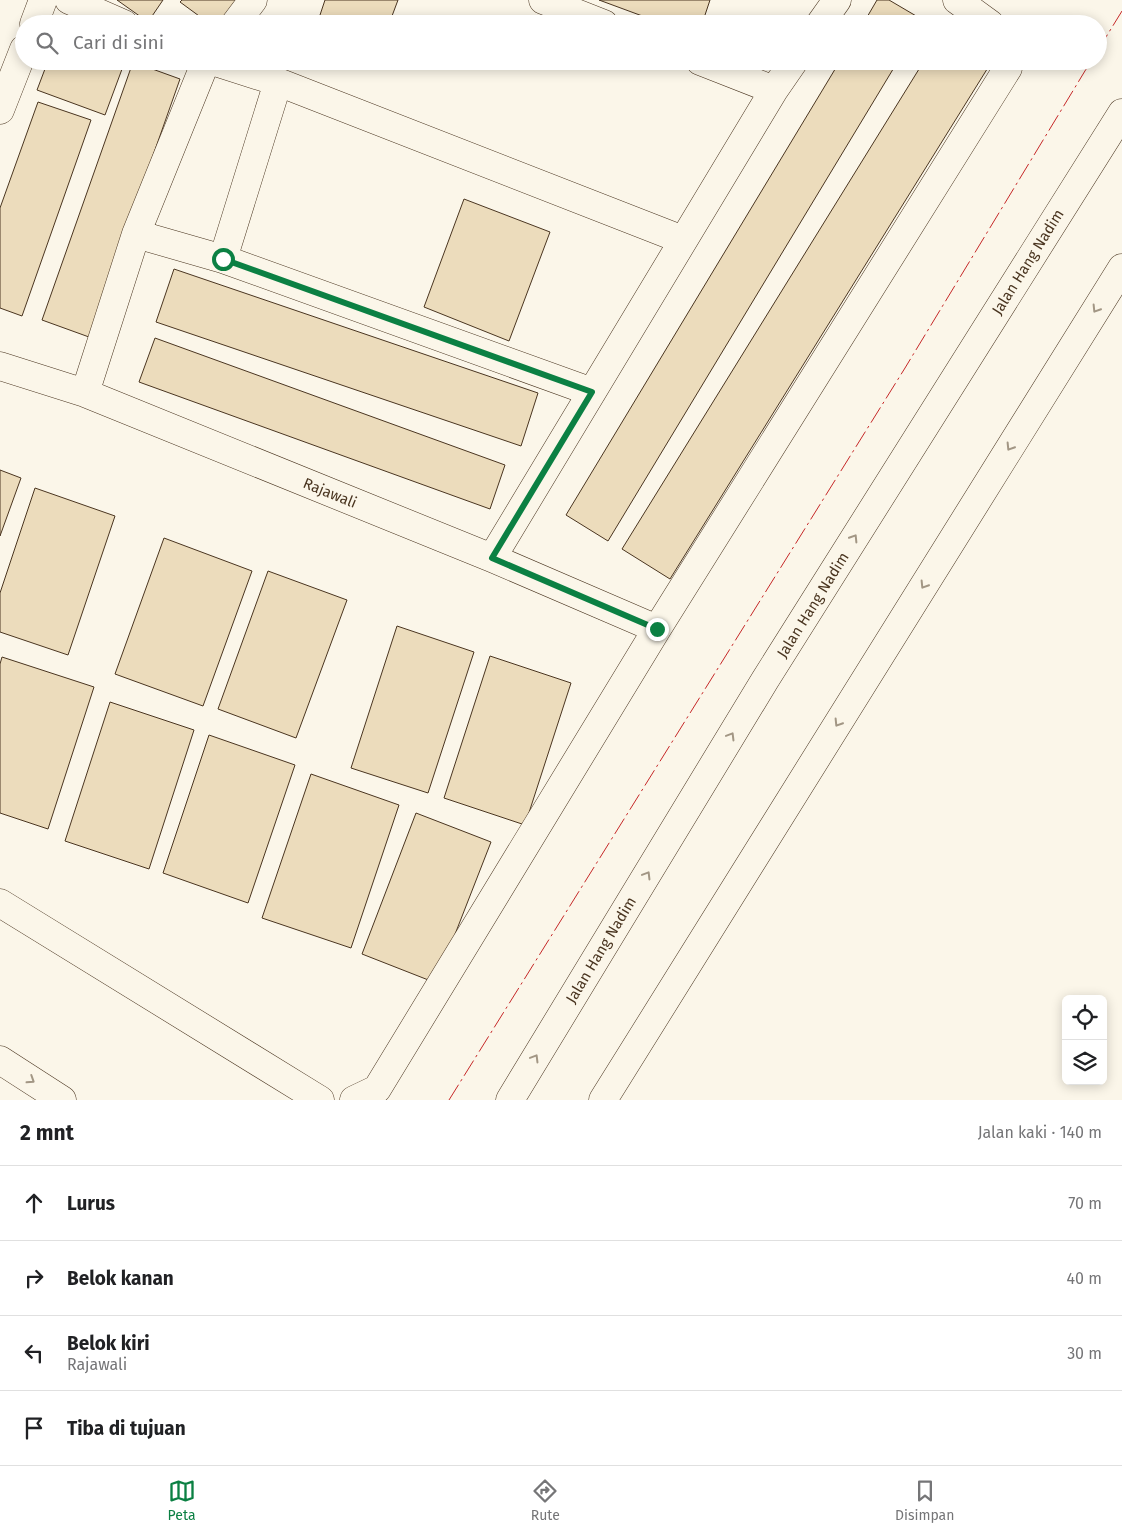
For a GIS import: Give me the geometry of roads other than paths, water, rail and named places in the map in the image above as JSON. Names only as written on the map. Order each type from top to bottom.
[{"type":"street","points":[[37,15],[43,0]]},
{"type":"street","points":[[69,0],[103,15]]},
{"type":"street","points":[[242,15],[253,0]]},
{"type":"street","points":[[543,0],[581,15]]},
{"type":"street","points":[[826,15],[837,0]]},
{"type":"street","points":[[957,0],[978,15]]},
{"type":"street","points":[[0,110],[16,70]]},
{"type":"street","points":[[85,393],[136,234],[202,70]]},
{"type":"street","points":[[240,70],[278,82],[683,240]]},
{"type":"street","points":[[723,70],[774,90]]},
{"type":"street","points":[[492,558],[788,70]]},
{"type":"street","points":[[354,1100],[377,1089],[657,629],[1007,70]]},
{"type":"street","points":[[223,259],[278,82]]},
{"type":"street","name":"Jalan Hang Nadim","points":[[510,1100],[765,680],[1122,113]]},
{"type":"street","points":[[136,234],[223,259],[592,392]]},
{"type":"street","points":[[603,1100],[1122,268]]},
{"type":"street","name":"Rajawali","points":[[0,366],[85,393],[492,558],[657,629]]},
{"type":"street","points":[[0,903],[320,1100]]},
{"type":"street","points":[[0,1060],[62,1100]]}]
